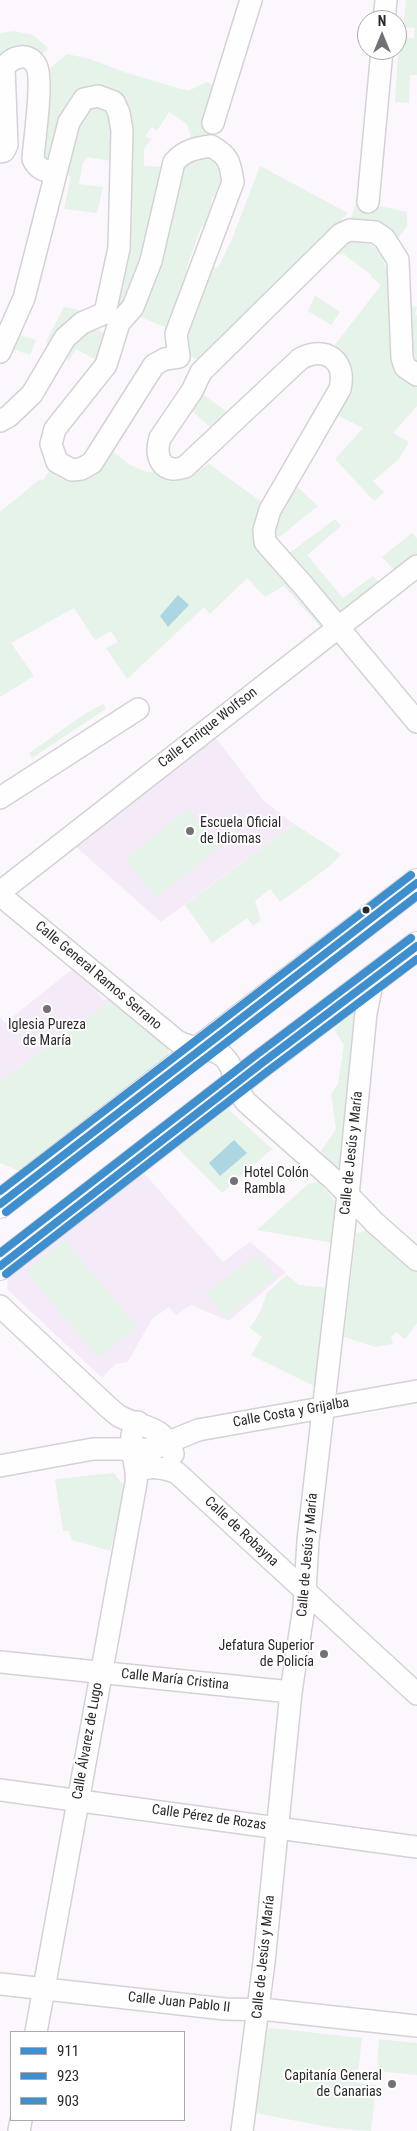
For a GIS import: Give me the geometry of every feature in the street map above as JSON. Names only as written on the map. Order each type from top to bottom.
[{"type":"main road","points":[[0,1204],[417,883]]},
{"type":"main road","points":[[0,1266],[417,946]]},
{"type":"street","points":[[213,123],[250,0]]},
{"type":"street","points":[[0,152],[4,151],[7,145],[4,68],[8,61],[16,56],[24,57],[31,60],[37,66],[38,79],[33,159],[36,167],[44,172],[56,173]]},
{"type":"street","points":[[368,202],[381,60]]},
{"type":"street","points":[[0,352],[24,298],[69,122],[84,99],[98,96],[114,102],[119,113],[122,130],[119,248],[106,365],[56,429],[51,444],[57,462],[72,470],[81,469],[92,463],[154,366],[166,359],[178,357],[201,372]]},
{"type":"street","points":[[0,421],[32,394],[65,338],[82,323],[111,318],[134,307],[151,261],[174,162],[181,154],[192,149],[212,146],[225,154],[231,166],[233,182],[176,334],[178,357]]},
{"type":"street","points":[[417,375],[405,367],[402,358],[398,260],[384,238],[375,232],[350,230],[341,234],[201,372],[192,391],[160,438],[157,447],[159,458],[164,466],[174,469],[185,467],[300,359],[310,354],[333,357],[340,366],[343,378],[335,400],[270,510],[264,530],[265,542],[417,722]]},
{"type":"street","name":"Calle Enrique Wolfson","points":[[0,893],[417,566]]},
{"type":"street","points":[[0,798],[138,710]]},
{"type":"street","name":"Calle General Ramos Serrano","points":[[0,893],[185,1046],[190,1057],[217,1052],[227,1060],[232,1069],[236,1084],[246,1102],[417,1260]]},
{"type":"street","name":"Calle de Jesús y María","points":[[242,2131],[258,2009],[291,1692],[302,1620],[308,1541],[348,1195],[366,1013],[373,979]]},
{"type":"street","points":[[0,1306],[108,1408],[129,1420],[154,1428],[171,1448],[176,1472]]},
{"type":"street","name":"Calle Costa y Grijalba","points":[[135,1461],[152,1449],[198,1430],[417,1391]]},
{"type":"street","points":[[107,1448],[116,1432],[129,1420]]},
{"type":"street","name":"Calle Álvarez de Lugo","points":[[36,2031],[100,1672],[135,1461],[129,1420]]},
{"type":"street","points":[[0,1466],[107,1448],[135,1461]]},
{"type":"street","name":"Calle de Robayna","points":[[135,1461],[146,1467],[155,1466],[176,1472],[417,1694]]},
{"type":"street","name":"Calle María Cristina","points":[[0,1662],[291,1692]]},
{"type":"street","name":"Calle Pérez de Rozas","points":[[0,1790],[417,1847]]},
{"type":"street","name":"Calle Juan Pablo II","points":[[0,1984],[225,2009],[258,2009],[417,2026]]},
{"type":"shaded area","points":[[406,0],[417,0],[417,75],[410,75],[409,103],[395,102],[398,60],[407,60],[407,38],[414,38],[415,28],[407,27],[407,10],[405,10]]},
{"type":"shaded area","points":[[14,31],[33,35],[48,48],[39,57],[0,79],[0,33]]},
{"type":"shaded area","points":[[67,54],[90,59],[127,73],[188,91],[207,82],[215,86],[201,122],[211,131],[210,136],[192,140],[187,124],[169,112],[157,131],[152,127],[145,136],[151,139],[144,149],[144,166],[166,167],[150,241],[125,309],[112,311],[124,116],[96,93],[51,164],[38,159],[43,74]]},
{"type":"shaded area","points":[[98,104],[112,114],[116,162],[88,157],[83,163],[79,184],[103,187],[97,213],[64,209],[71,176],[64,174],[82,112]]},
{"type":"shaded area","points":[[217,156],[226,190],[219,188],[217,197],[212,197],[208,225],[201,227],[186,270],[193,272],[172,330],[133,314],[181,159]]},
{"type":"shaded area","points":[[260,166],[348,213],[230,340],[202,359],[195,359],[183,348],[207,266],[218,268],[232,239]]},
{"type":"shaded area","points":[[356,201],[407,212],[407,226],[394,244],[350,222]]},
{"type":"shaded area","points":[[357,240],[369,244],[377,250],[385,264],[387,270],[392,366],[397,376],[417,388],[417,406],[393,433],[409,442],[399,459],[373,481],[384,492],[374,501],[335,459],[363,428],[337,415],[347,398],[350,384],[331,350],[381,285],[371,277],[372,275],[342,253],[340,255],[335,252],[346,242]]},
{"type":"shaded area","points":[[315,295],[340,312],[331,325],[308,311]]},
{"type":"shaded area","points":[[408,306],[417,307],[415,314],[417,316],[417,367],[410,359]]},
{"type":"shaded area","points":[[64,307],[95,313],[53,346],[46,342]]},
{"type":"shaded area","points":[[95,328],[108,339],[98,361],[76,349],[69,360],[63,356],[78,334]]},
{"type":"shaded area","points":[[13,333],[36,340],[30,355],[6,347]]},
{"type":"shaded area","points":[[198,391],[229,413],[213,429],[188,408]]},
{"type":"shaded area","points":[[112,451],[130,465],[147,472],[159,472],[171,479],[192,475],[209,464],[266,505],[258,523],[330,625],[323,630],[284,586],[265,597],[247,578],[210,614],[204,607],[127,679],[106,648],[118,642],[111,631],[95,640],[74,608],[11,643],[34,676],[0,697],[0,512],[40,479],[43,480],[53,466]]},
{"type":"shaded area","points":[[294,484],[318,506],[278,538],[271,529]]},
{"type":"shaded area","points":[[335,519],[341,526],[307,555],[343,598],[373,576],[380,583],[336,619],[288,554]]},
{"type":"shaded area","points":[[412,533],[417,539],[417,556],[397,573],[382,557]]},
{"type":"shaded area","points":[[103,704],[106,709],[32,758],[29,753],[74,721]]},
{"type":"shaded area","name":"Escuela Oficial de Idiomas","points":[[216,738],[264,801],[294,824],[161,922],[75,846]]},
{"type":"shaded area","points":[[188,809],[219,848],[156,898],[125,859]]},
{"type":"shaded area","points":[[294,824],[341,854],[330,866],[280,902],[270,889],[255,901],[261,920],[253,926],[247,918],[212,943],[185,905]]},
{"type":"shaded area","points":[[75,967],[98,988],[98,994],[104,1000],[108,998],[111,1000],[0,1082],[0,1017],[5,1023]]},
{"type":"shaded area","points":[[111,1000],[169,1049],[168,1059],[24,1173],[0,1163],[0,1082]]},
{"type":"shaded area","points":[[356,1011],[343,1157],[337,1169],[321,1151],[336,1129],[331,1094],[338,1084],[344,1045],[334,1030],[347,1016]]},
{"type":"shaded area","points":[[228,1109],[272,1149],[222,1193],[177,1147]]},
{"type":"shaded area","points":[[142,1171],[223,1262],[250,1242],[286,1272],[229,1321],[191,1305],[176,1315],[169,1307],[152,1319],[128,1362],[115,1364],[102,1378],[7,1289],[8,1276]]},
{"type":"shaded area","points":[[319,1182],[339,1206],[333,1243],[257,1230],[308,1184]]},
{"type":"shaded area","points":[[369,1229],[417,1272],[417,1323],[405,1339],[396,1332],[391,1337],[393,1344],[376,1347],[344,1337],[356,1234]]},
{"type":"shaded area","points":[[65,1240],[137,1327],[98,1358],[26,1271]]},
{"type":"shaded area","points":[[257,1254],[276,1278],[225,1318],[206,1293]]},
{"type":"shaded area","points":[[287,1275],[299,1285],[329,1288],[316,1387],[251,1355],[262,1337],[250,1328],[260,1312],[267,1293]]},
{"type":"shaded area","points":[[114,1473],[127,1490],[110,1551],[72,1540],[69,1531],[63,1531],[55,1479]]},
{"type":"shaded area","points":[[271,2028],[362,2038],[357,2083],[376,2085],[371,2131],[333,2128],[256,2113],[267,2030]]},
{"type":"shaded area","points":[[379,2039],[417,2043],[417,2075],[377,2071]]},
{"type":"water","points":[[178,595],[189,605],[168,627],[160,616]]},
{"type":"water","points":[[234,1140],[247,1153],[220,1176],[209,1163]]},
{"type":"transit line","name":"903","points":[[0,1191],[411,875]]},
{"type":"transit line","name":"911","points":[[0,1204],[417,883]]},
{"type":"transit line","name":"923","points":[[6,1212],[417,896]]},
{"type":"transit line","name":"903","points":[[0,1253],[411,938]]},
{"type":"transit line","name":"911","points":[[0,1266],[262,1063],[417,946]]},
{"type":"transit line","name":"923","points":[[6,1274],[268,1071],[417,959]]},
{"type":"place","name":"Escuela Oficial de Idiomas","points":[[190,831]]},
{"type":"place","name":"Iglesia Pureza de María","points":[[47,1009]]},
{"type":"place","name":"Hotel Colón Rambla","points":[[234,1181]]},
{"type":"place","name":"Jefatura Superior de Policía","points":[[324,1654]]},
{"type":"place","name":"Capitanía General de Canarias","points":[[392,2084]]}]
